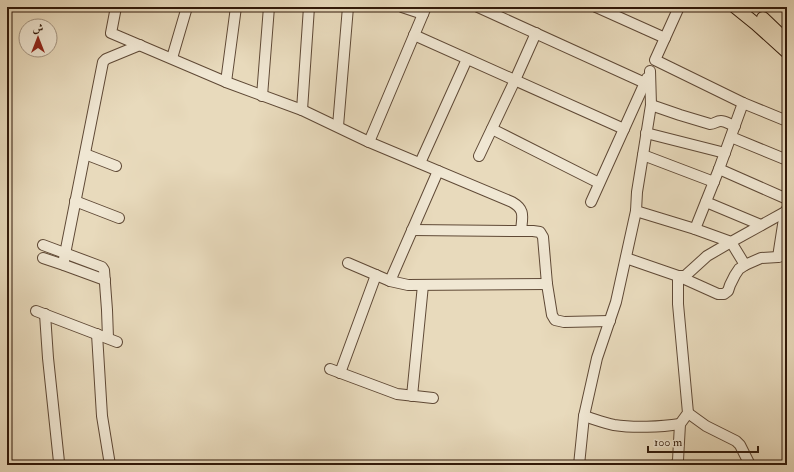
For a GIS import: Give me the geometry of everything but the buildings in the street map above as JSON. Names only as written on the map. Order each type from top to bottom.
[{"type":"main road","points":[[735,7],[787,52]]},
{"type":"main road","points":[[749,7],[787,41]]},
{"type":"street","points":[[116,7],[110,33],[226,82],[302,110],[369,142],[518,206],[522,212],[521,231]]},
{"type":"street","points":[[226,82],[236,7]]},
{"type":"street","points":[[262,96],[269,7]]},
{"type":"street","points":[[302,110],[309,7]]},
{"type":"street","points":[[338,126],[348,7]]},
{"type":"street","points":[[369,142],[424,10],[402,7]]},
{"type":"street","points":[[478,7],[645,83]]},
{"type":"street","points":[[596,7],[665,38]]},
{"type":"street","points":[[172,58],[183,8]]},
{"type":"street","points":[[591,202],[665,38],[675,8]]},
{"type":"street","points":[[479,156],[516,80],[536,33]]},
{"type":"street","points":[[414,35],[624,129]]},
{"type":"street","points":[[64,265],[84,154],[103,62],[106,59],[140,45]]},
{"type":"street","points":[[420,164],[467,59]]},
{"type":"street","points":[[655,60],[743,103],[787,121]]},
{"type":"street","points":[[579,465],[584,416],[597,358],[616,302],[636,211],[636,192],[651,105],[650,71]]},
{"type":"street","points":[[696,229],[743,103]]},
{"type":"street","points":[[651,105],[710,124],[721,121],[735,126]]},
{"type":"street","points":[[492,129],[600,182]]},
{"type":"street","points":[[646,133],[725,153]]},
{"type":"street","points":[[731,137],[787,160]]},
{"type":"street","points":[[84,154],[116,166]]},
{"type":"street","points":[[643,155],[714,182]]},
{"type":"street","points":[[719,169],[787,200]]},
{"type":"street","points":[[390,281],[438,171]]},
{"type":"street","points":[[76,201],[119,218]]},
{"type":"street","points":[[706,202],[761,225]]},
{"type":"street","points":[[636,211],[696,229],[730,242],[745,265]]},
{"type":"street","points":[[626,258],[678,276],[718,294],[724,294],[728,291],[739,269],[745,265],[761,258],[783,256],[786,211]]},
{"type":"street","points":[[678,276],[685,276],[706,256],[786,211]]},
{"type":"street","points":[[412,230],[540,232],[543,237],[547,284],[552,315],[555,320],[564,322],[610,321]]},
{"type":"street","points":[[43,245],[102,267],[104,270],[105,280],[108,338]]},
{"type":"street","points":[[43,258],[105,280]]},
{"type":"street","points":[[348,262],[390,281],[408,285],[547,284]]},
{"type":"street","points":[[340,373],[376,275]]},
{"type":"street","points":[[676,465],[678,460],[680,424],[688,413],[678,304],[678,276]]},
{"type":"street","points":[[412,396],[423,285]]},
{"type":"street","points":[[60,465],[48,358],[40,312],[117,342]]},
{"type":"street","points":[[97,334],[102,416],[110,465]]},
{"type":"street","points":[[330,369],[397,394],[433,398]]},
{"type":"street","points":[[688,413],[706,426],[736,441],[740,445],[750,465]]},
{"type":"street","points":[[584,416],[616,425],[655,426],[680,424]]}]
